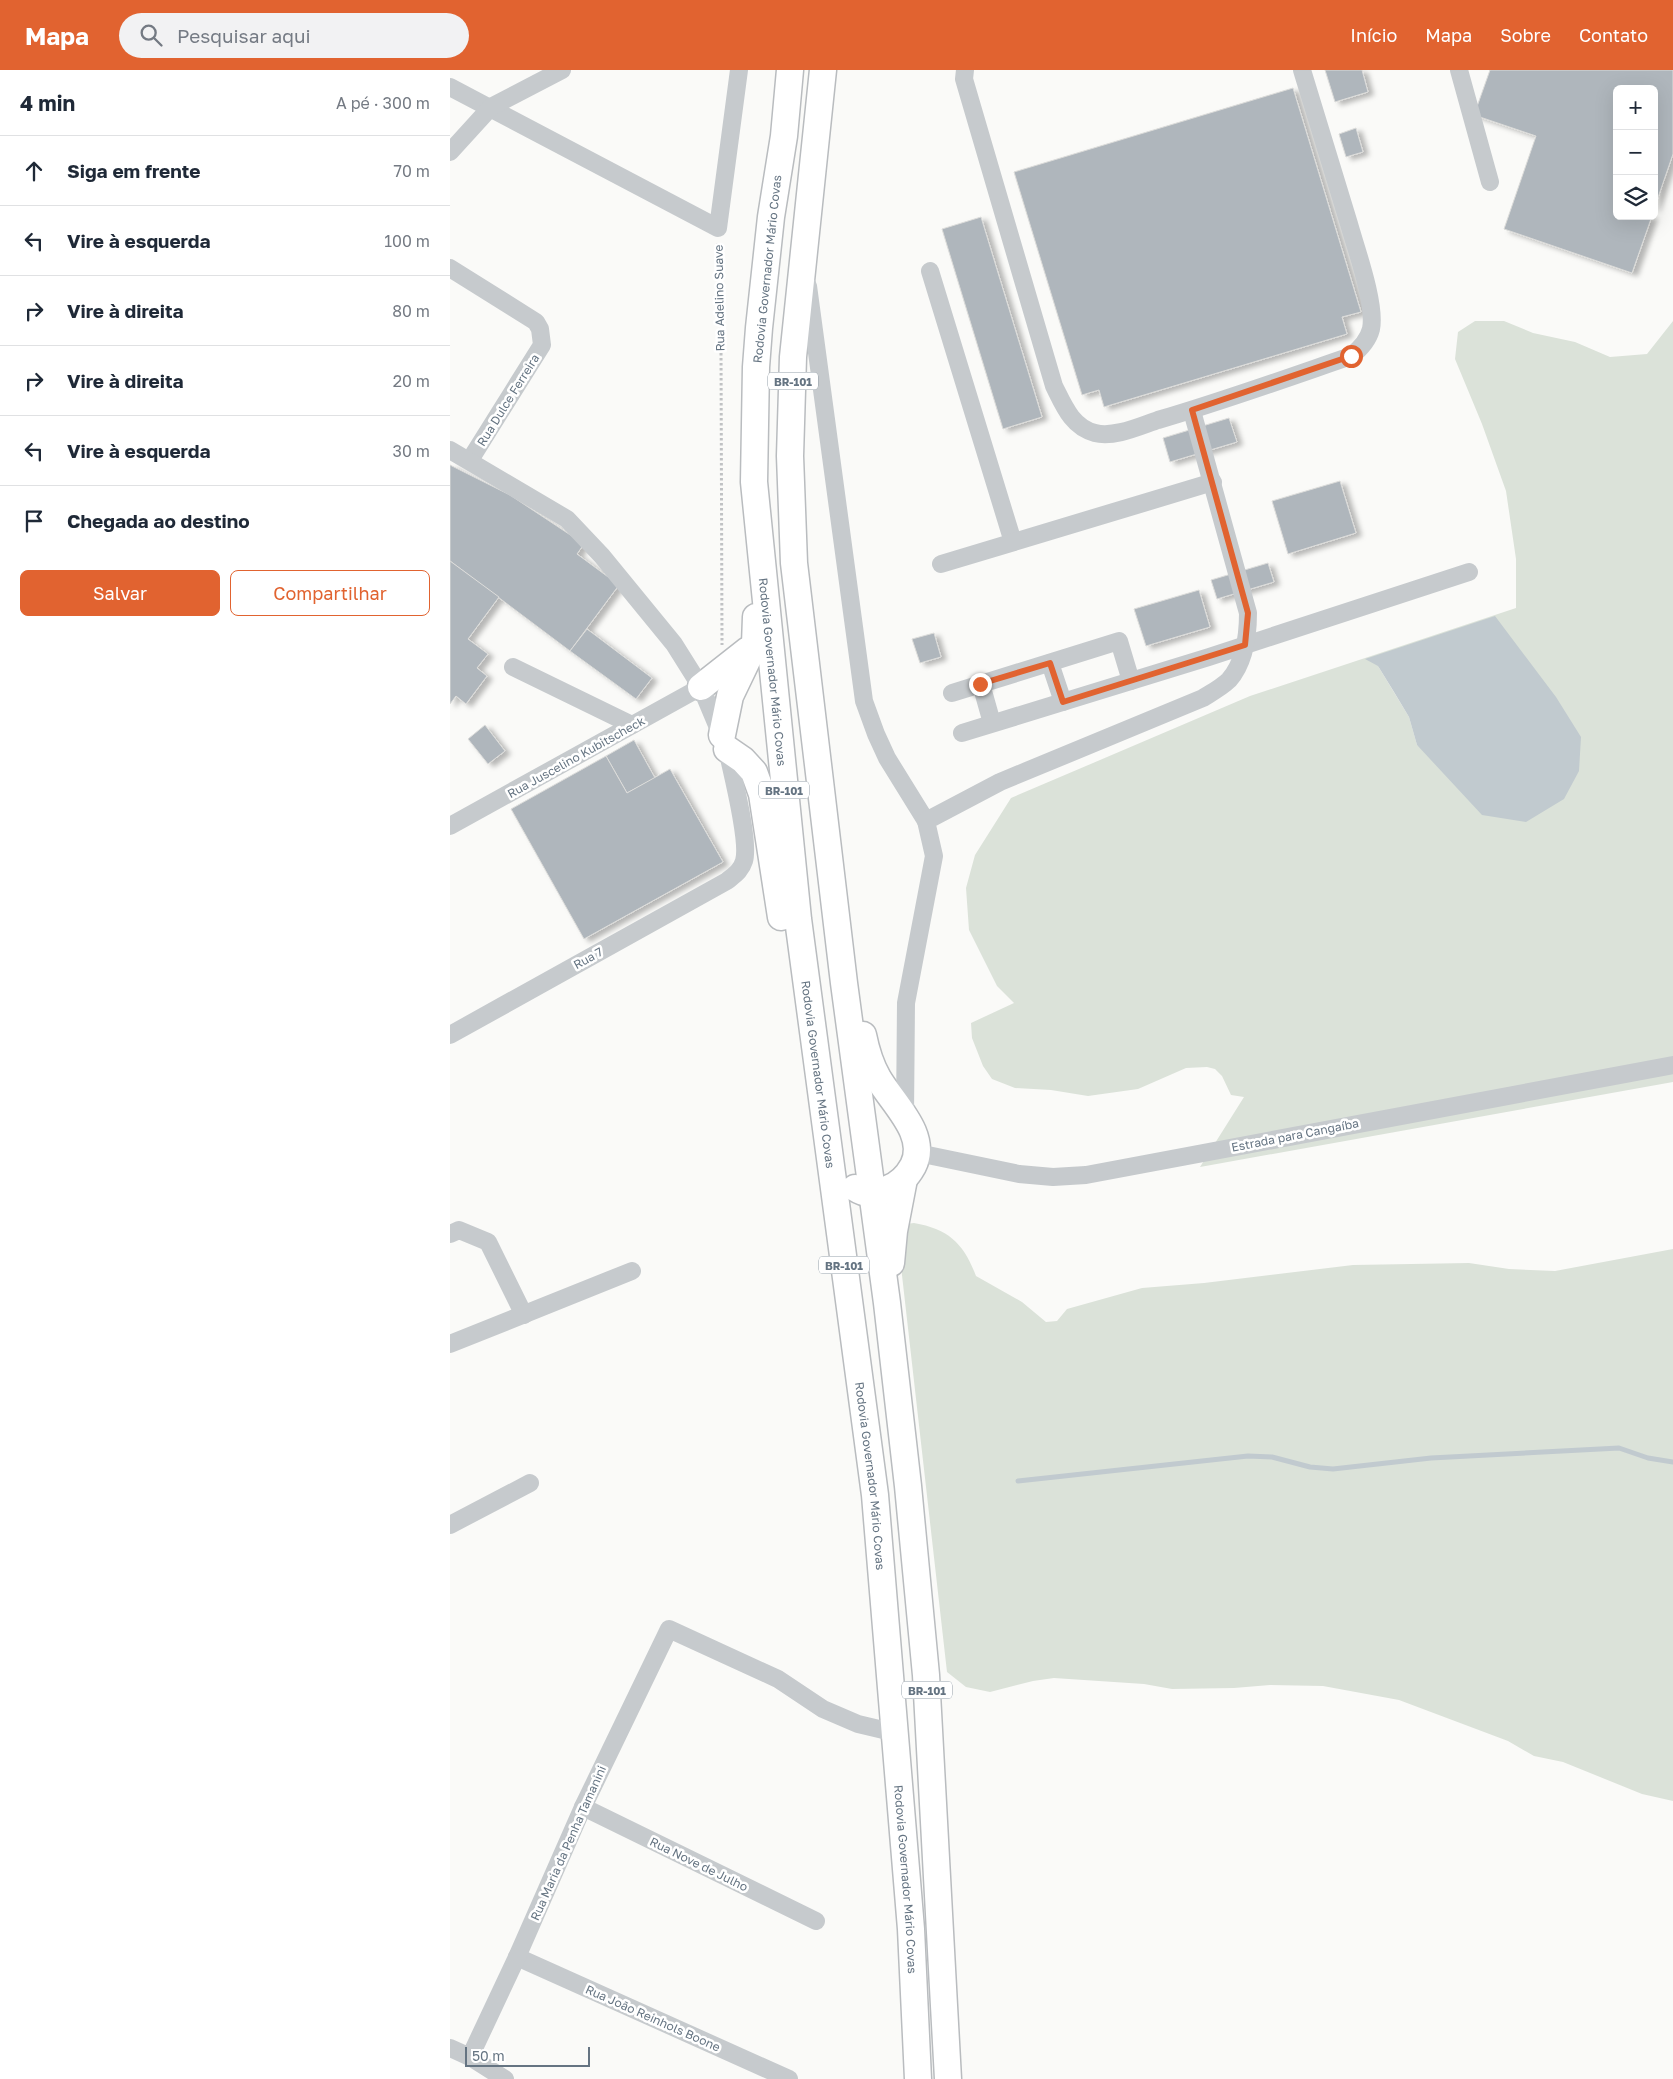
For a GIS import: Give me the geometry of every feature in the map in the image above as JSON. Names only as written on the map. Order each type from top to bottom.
[{"type":"highway","name":"Rodovia Governador Mário Covas","points":[[790,70],[784,136],[771,217],[756,367],[754,482],[798,919],[875,1495],[911,1929],[918,2079]]},
{"type":"highway","name":"BR-101","points":[[823,70],[793,357],[790,456],[794,564],[872,1194]]},
{"type":"highway","points":[[762,576],[756,611],[755,644],[730,696],[724,742],[754,772],[762,794],[805,1080],[824,1113]]},
{"type":"highway","points":[[701,687],[755,644]]},
{"type":"highway","points":[[809,1002],[825,1024],[848,1182],[862,1193],[872,1194],[892,1187],[904,1179],[911,1170],[918,1153],[912,1130],[878,1078],[866,1053],[834,768],[814,733]]},
{"type":"highway","points":[[888,1303],[894,1230],[904,1179]]},
{"type":"highway","points":[[872,1194],[888,1303]]},
{"type":"highway","name":"BR-101","points":[[888,1303],[926,1675],[948,2079]]},
{"type":"street","points":[[450,152],[490,107],[562,70]]},
{"type":"street","points":[[718,228],[739,70]]},
{"type":"street","points":[[965,70],[964,79],[1054,386],[1068,415],[1081,427],[1097,434],[1118,432],[1192,410],[1351,356],[1360,349],[1371,329],[1372,316],[1369,298],[1360,261],[1302,70]]},
{"type":"street","points":[[1459,70],[1490,182]]},
{"type":"street","name":"Rua Adelino Suave","points":[[450,87],[718,228]]},
{"type":"street","points":[[803,250],[864,701],[887,758],[926,821],[934,856],[906,1003],[905,1118]]},
{"type":"street","name":"Rua Dulce Ferreira","points":[[450,268],[536,322],[542,345],[470,460]]},
{"type":"street","points":[[930,271],[1013,542]]},
{"type":"street","points":[[926,821],[1000,782],[1203,698],[1228,681],[1239,665],[1245,645],[1248,613],[1192,410]]},
{"type":"street","name":"Rua 7","points":[[450,450],[470,460],[567,519],[602,556],[657,621],[701,687],[724,742],[746,844],[744,861],[738,872],[727,881],[450,1035]]},
{"type":"street","points":[[941,564],[1213,482]]},
{"type":"street","points":[[962,733],[1245,645],[1469,572]]},
{"type":"street","points":[[952,694],[1119,641],[1131,681]]},
{"type":"street","points":[[1050,663],[1063,702]]},
{"type":"street","points":[[513,667],[632,725]]},
{"type":"street","points":[[980,684],[992,724]]},
{"type":"street","name":"Rua Juscelino Kubitscheck","points":[[450,826],[701,687]]},
{"type":"street","name":"Estrada para Cangaíba","points":[[918,1153],[1019,1174],[1052,1178],[1086,1176],[1673,1065]]},
{"type":"street","points":[[450,1234],[459,1230],[488,1242],[524,1315]]},
{"type":"street","points":[[450,1344],[632,1271]]},
{"type":"street","points":[[450,1525],[530,1483]]},
{"type":"street","name":"Rua Maria da Penha Tamanini","points":[[470,2057],[517,1957],[583,1807],[669,1630],[778,1679],[823,1709],[858,1724],[896,1733]]},
{"type":"street","name":"Rua Nove de Julho","points":[[583,1807],[816,1921]]},
{"type":"street","name":"Rua João Reinhols Boone","points":[[517,1957],[789,2079]]},
{"type":"street","points":[[450,2048],[470,2057],[505,2079]]},
{"type":"path","name":"Rua Adelino Suave","points":[[718,228],[721,347],[722,670]]},
{"type":"shaded area","points":[[1475,321],[1504,321],[1533,333],[1575,342],[1610,357],[1647,354],[1673,321],[1673,1082],[1200,1167],[1244,1097],[1231,1095],[1222,1076],[1215,1069],[1207,1067],[1186,1068],[1138,1089],[1088,1096],[1051,1090],[1015,1088],[992,1079],[983,1066],[972,1038],[971,1023],[1014,1003],[997,986],[969,930],[966,888],[975,855],[1011,798],[1250,696],[1516,608],[1516,559],[1506,491],[1482,424],[1455,359],[1458,332]],"holes":[[[1378,666],[1526,822],[1417,745],[1409,717]]]},
{"type":"shaded area","points":[[1495,616],[1556,697],[1581,737],[1579,771],[1564,799],[1526,822],[1482,815],[1417,745],[1409,717],[1394,692],[1378,666],[1365,659]]},
{"type":"shaded area","points":[[914,1223],[937,1229],[954,1240],[966,1255],[976,1276],[1022,1302],[1046,1322],[1057,1321],[1067,1309],[1142,1288],[1204,1283],[1353,1265],[1469,1263],[1509,1269],[1555,1271],[1673,1249],[1673,1801],[1642,1794],[1563,1762],[1534,1756],[1508,1741],[1399,1700],[1323,1686],[1270,1685],[1234,1688],[1172,1689],[1144,1684],[1054,1678],[1033,1681],[990,1692],[966,1687],[947,1672],[898,1240],[906,1224]]},
{"type":"building","points":[[1325,70],[1362,70],[1368,92],[1335,102]]},
{"type":"building","points":[[1490,70],[1673,70],[1673,154],[1658,197],[1658,85],[1613,85],[1613,220],[1651,220],[1632,273],[1504,229],[1536,136],[1474,115]]},
{"type":"building","points":[[1293,88],[1361,312],[1342,317],[1347,334],[1104,407],[1099,390],[1082,395],[1014,172]]},
{"type":"building","points":[[1356,128],[1363,152],[1346,157],[1339,134]]},
{"type":"building","points":[[981,217],[1042,417],[1003,429],[942,229]]},
{"type":"building","points":[[1229,418],[1237,442],[1170,462],[1163,438]]},
{"type":"building","points":[[450,465],[510,495],[584,544],[577,554],[619,585],[570,651],[450,561]]},
{"type":"building","points":[[1340,481],[1356,533],[1288,554],[1272,501]]},
{"type":"building","points":[[450,561],[499,597],[468,639],[488,654],[477,668],[487,676],[466,704],[456,696],[450,704]]},
{"type":"building","points":[[1268,563],[1274,582],[1217,599],[1211,580]]},
{"type":"building","points":[[1199,590],[1210,627],[1146,646],[1134,609]]},
{"type":"building","points":[[587,629],[652,678],[636,699],[570,651]]},
{"type":"building","points":[[934,633],[941,657],[920,663],[912,639]]},
{"type":"building","points":[[485,725],[505,751],[488,764],[468,739]]},
{"type":"building","points":[[634,740],[655,778],[627,793],[606,756]]},
{"type":"building","points":[[606,756],[627,793],[670,769],[723,862],[584,939],[511,809]]},
{"type":"waterway","points":[[1018,1481],[1248,1456],[1272,1457],[1310,1467],[1333,1469],[1431,1458],[1619,1448],[1648,1458],[1673,1462]]},
{"type":"route","points":[[980,684],[1050,663],[1063,702],[1245,645],[1248,613],[1192,410],[1351,356]]}]
